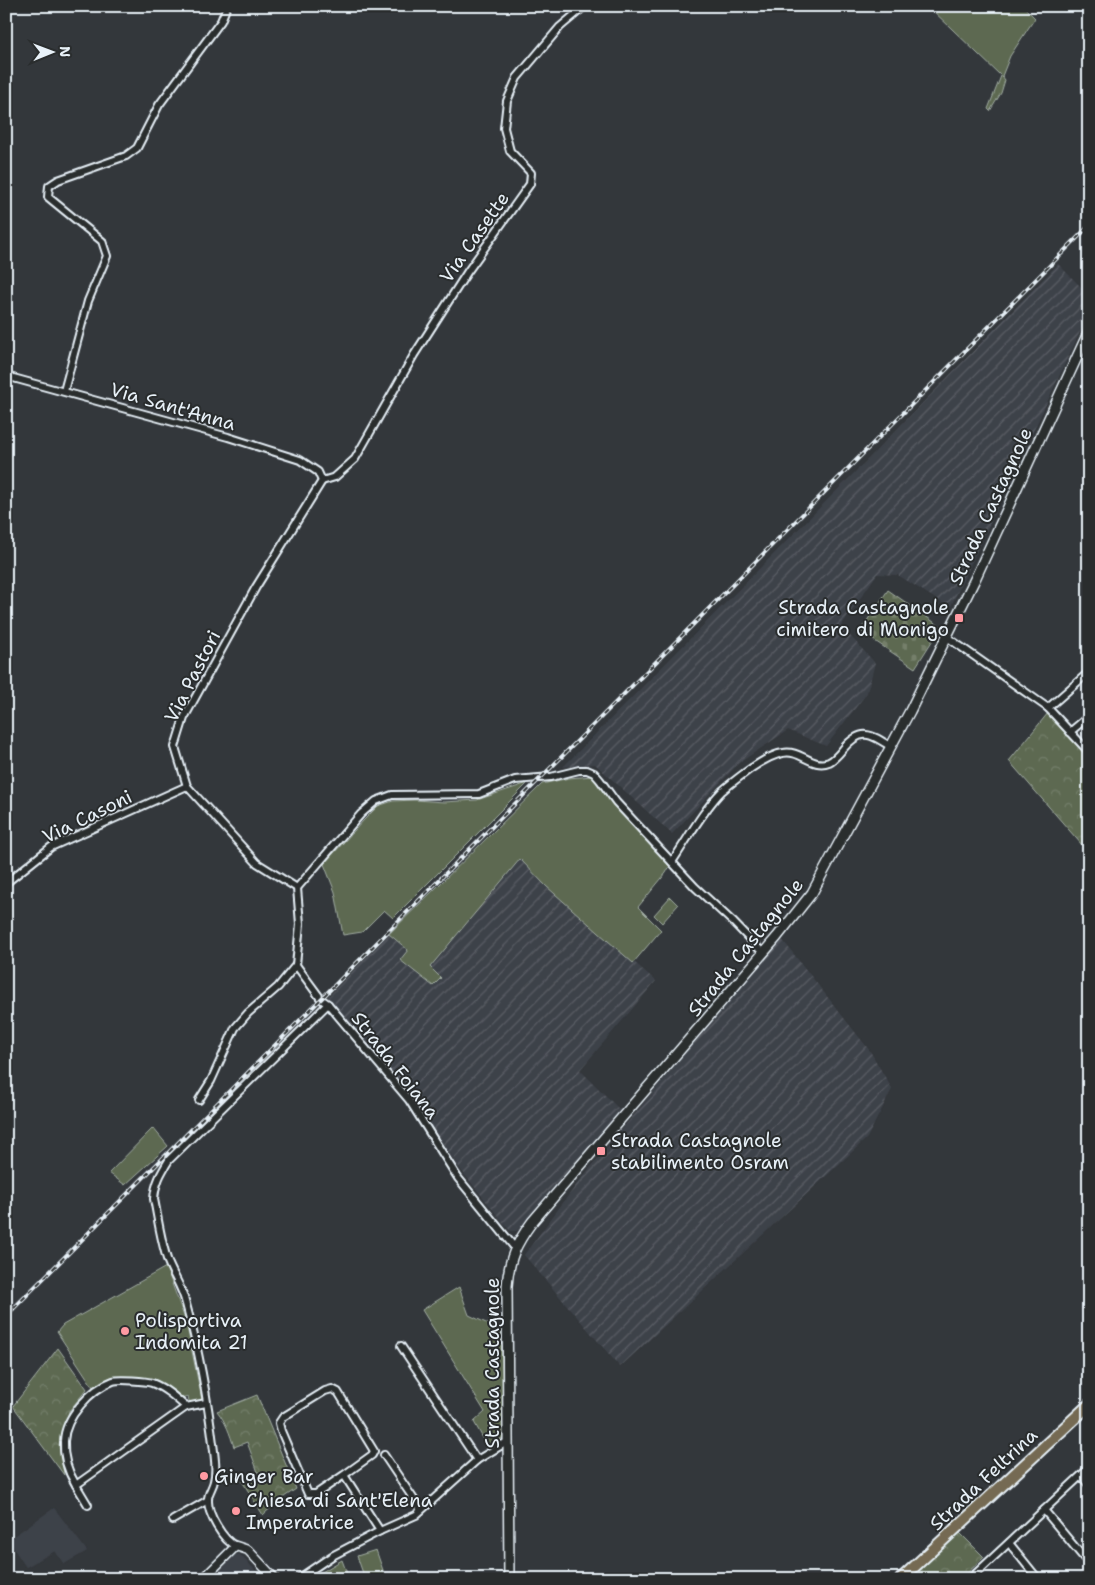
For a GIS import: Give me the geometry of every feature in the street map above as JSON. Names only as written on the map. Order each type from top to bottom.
[{"type":"main road","name":"Strada Castagnole","points":[[509,1579],[507,1286],[511,1259],[515,1248],[532,1222],[792,919],[812,893],[891,747],[947,637],[1089,331]]},
{"type":"main road","name":"Strada Feltrina","points":[[901,1579],[1089,1404]]},
{"type":"street","points":[[64,390],[88,300],[107,256],[102,241],[48,197],[49,186],[58,180],[126,156],[137,148],[159,105],[221,21],[226,6]]},
{"type":"street","name":"Via Casette","points":[[322,482],[335,477],[355,459],[414,355],[468,271],[530,184],[531,173],[510,151],[504,128],[507,101],[517,78],[560,27],[585,6]]},
{"type":"street","name":"Via Sant'Anna","points":[[6,376],[64,390],[228,437],[300,460],[318,472],[322,482]]},
{"type":"street","name":"Via Pastori","points":[[297,888],[258,863],[186,786],[175,747],[184,718],[256,587],[322,482]]},
{"type":"street","points":[[947,637],[1048,708],[1089,752]]},
{"type":"street","points":[[1048,708],[1089,672]]},
{"type":"street","points":[[1070,732],[1089,716]]},
{"type":"street","points":[[672,862],[708,809],[722,792],[754,766],[766,759],[776,754],[792,752],[816,763],[826,763],[836,758],[852,739],[864,734],[873,735],[891,747]]},
{"type":"street","points":[[199,1100],[211,1081],[235,1028],[248,1013],[278,987],[296,965],[300,924],[297,888],[361,814],[376,801],[392,795],[479,794],[515,780],[550,777],[587,770],[594,774],[616,802],[695,887],[763,953]]},
{"type":"street","name":"Via Casoni","points":[[6,883],[51,847],[186,786]]},
{"type":"street","name":"Strada Foiana","points":[[296,965],[321,999],[328,1004],[409,1100],[458,1178],[515,1248]]},
{"type":"street","points":[[173,1520],[208,1500],[214,1484],[216,1468],[206,1403],[186,1304],[179,1281],[171,1268],[166,1254],[154,1198],[156,1184],[169,1160],[328,1004]]},
{"type":"street","points":[[402,1346],[477,1460]]},
{"type":"street","points":[[88,1505],[68,1472],[64,1441],[71,1417],[93,1393],[115,1381],[150,1382],[171,1394],[186,1407]]},
{"type":"street","points":[[332,1389],[338,1392],[374,1451],[372,1455],[344,1475],[316,1494],[308,1494],[279,1423],[283,1417],[332,1389]]},
{"type":"street","points":[[76,1485],[186,1407],[206,1403]]},
{"type":"street","points":[[298,1579],[332,1556],[416,1515],[477,1460],[507,1442]]},
{"type":"street","points":[[384,1455],[422,1510]]},
{"type":"street","points":[[970,1579],[1089,1468]]},
{"type":"street","points":[[344,1475],[380,1531]]},
{"type":"street","points":[[1081,1476],[1089,1485]]},
{"type":"street","points":[[208,1500],[218,1528],[228,1542],[248,1550],[275,1579]]},
{"type":"street","points":[[1044,1510],[1089,1564]]},
{"type":"street","points":[[1009,1543],[1038,1579]]},
{"type":"street","points":[[203,1579],[236,1546]]},
{"type":"shaded area","points":[[1058,264],[1089,295],[1089,313],[950,608],[898,575],[877,574],[841,626],[875,663],[867,693],[826,746],[788,730],[739,763],[672,834],[595,764],[563,767],[869,458]]},
{"type":"shaded area","points":[[520,859],[546,886],[656,981],[580,1070],[620,1110],[601,1137],[522,1228],[510,1231],[460,1169],[413,1099],[327,998],[389,934],[408,950],[400,960],[433,986],[429,967]]},
{"type":"shaded area","points":[[781,938],[870,1051],[892,1089],[867,1138],[620,1367],[524,1255],[580,1180]]},
{"type":"shaded area","points":[[317,1000],[320,1003],[6,1319],[6,1312]]},
{"type":"shaded area","points":[[54,1508],[87,1551],[64,1564],[55,1551],[26,1567],[8,1540]]},
{"type":"shaded area","points":[[239,1554],[264,1579],[212,1579],[235,1555]]},
{"type":"green space","points":[[928,6],[1023,6],[1035,18],[1010,56],[1002,76],[1005,80],[1001,93],[990,111],[988,109],[1001,76]]},
{"type":"green space","points":[[888,590],[941,627],[915,668],[860,631]]},
{"type":"green space","points":[[1048,713],[1089,748],[1089,853],[1009,761]]},
{"type":"green space","points":[[592,776],[672,862],[666,873],[638,907],[661,930],[633,963],[546,886],[520,859],[430,967],[441,978],[433,986],[400,960],[408,950],[389,934],[542,784],[569,778]]},
{"type":"green space","points":[[528,783],[393,918],[384,910],[362,932],[343,935],[335,892],[324,864],[378,806],[393,801],[444,802],[477,800]]},
{"type":"green space","points":[[670,897],[678,905],[662,923],[654,915]]},
{"type":"green space","points":[[153,1128],[168,1146],[125,1185],[109,1173]]},
{"type":"green space","name":"Polisportiva Indomita 21","points":[[166,1267],[186,1322],[202,1400],[190,1404],[188,1397],[181,1399],[173,1391],[151,1380],[115,1377],[93,1387],[57,1332],[63,1325]]},
{"type":"green space","points":[[459,1287],[469,1315],[501,1330],[504,1437],[488,1447],[474,1422],[485,1412],[422,1310]]},
{"type":"green space","points":[[58,1348],[87,1389],[69,1411],[60,1445],[64,1475],[13,1406]]},
{"type":"green space","points":[[257,1395],[296,1489],[278,1501],[263,1515],[242,1481],[259,1475],[247,1442],[234,1447],[225,1424],[217,1411]]},
{"type":"green space","points":[[959,1532],[984,1557],[961,1579],[909,1579]]},
{"type":"green space","points":[[376,1550],[386,1579],[365,1579],[357,1556]]},
{"type":"green space","points":[[342,1560],[349,1579],[310,1579]]},
{"type":"railway","points":[[6,1316],[1089,226]]},
{"type":"place","name":"Strada Castagnole cimitero di Monigo","points":[[959,618]]},
{"type":"place","name":"Strada Castagnole stabilimento Osram","points":[[601,1151]]},
{"type":"place","name":"Polisportiva Indomita 21","points":[[125,1331]]},
{"type":"place","name":"Ginger Bar","points":[[204,1476]]},
{"type":"place","name":"Chiesa di Sant'Elena Imperatrice","points":[[236,1511]]}]
